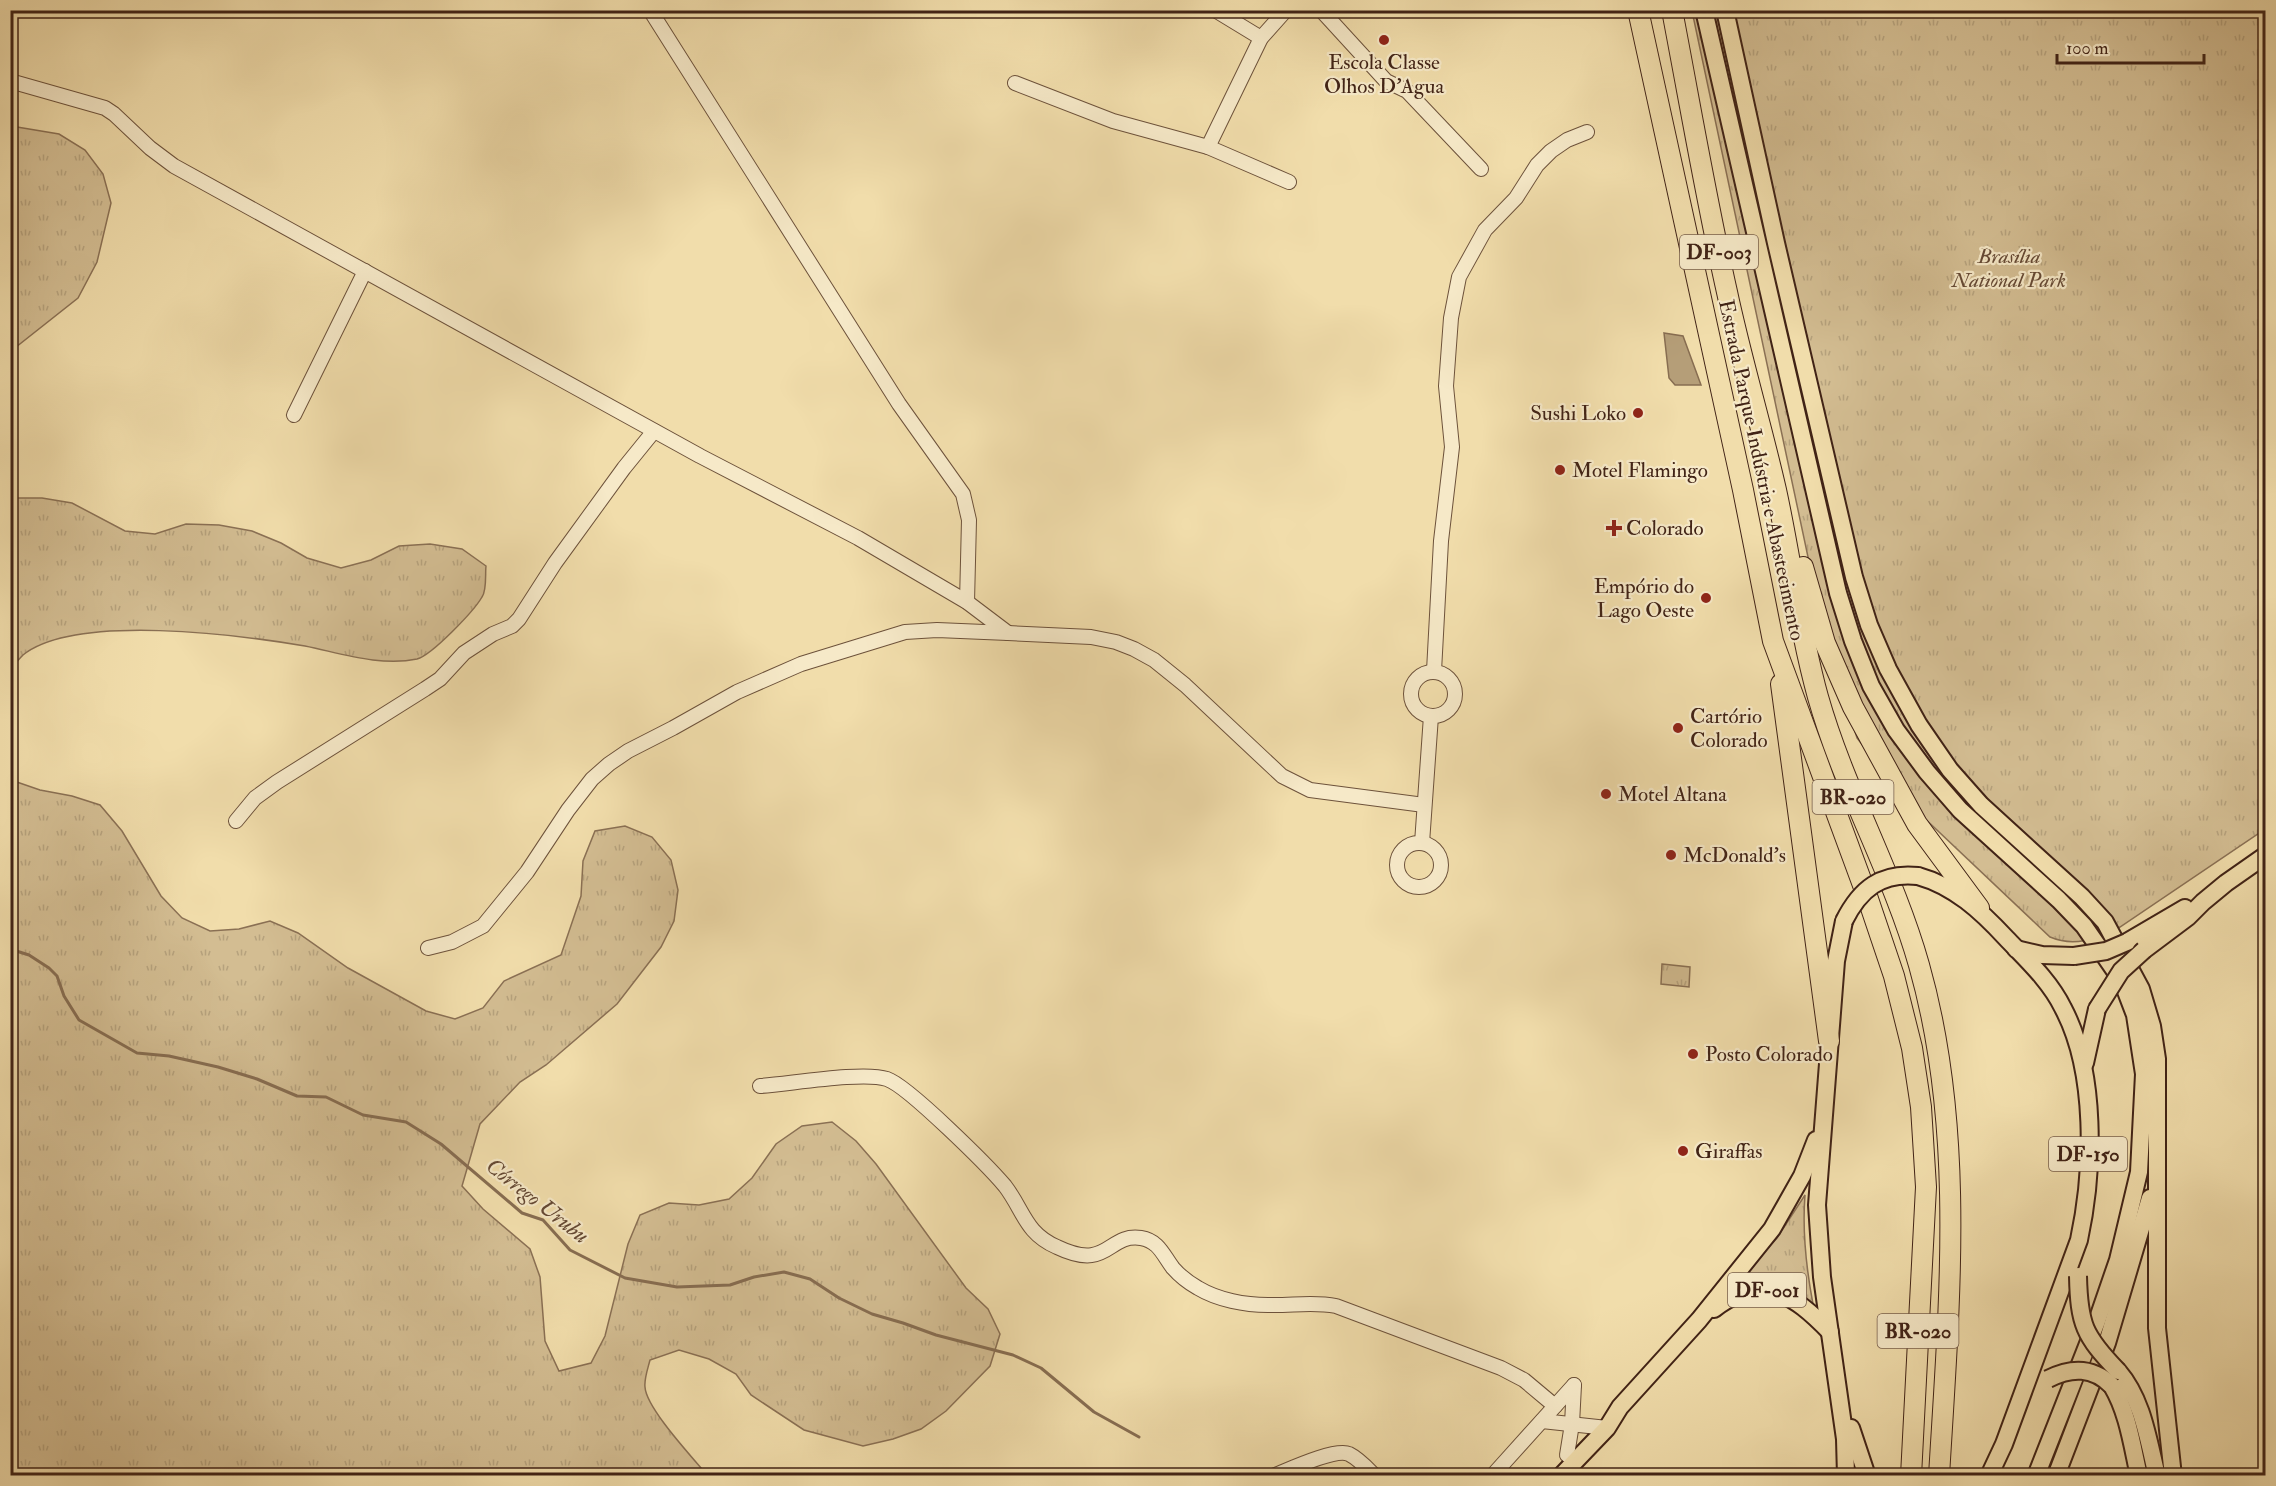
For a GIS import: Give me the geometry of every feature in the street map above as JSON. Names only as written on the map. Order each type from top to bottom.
[{"type":"highway","name":"Estrada Parque Indústria e Abastecimento","points":[[1638,10],[1778,657]]},
{"type":"highway","name":"Estrada Parque Indústria e Abastecimento","points":[[1672,10],[1727,294],[1776,491]]},
{"type":"highway","points":[[1776,491],[1799,551],[1826,643],[1853,707],[1917,824],[1979,909]]},
{"type":"highway","name":"BR-020","points":[[1776,491],[1818,695],[1848,784],[1904,917],[1920,967],[1935,1035],[1943,1089],[1949,1193],[1947,1346],[1940,1476]]},
{"type":"highway","points":[[1778,657],[1788,750],[1829,1041]]},
{"type":"highway","name":"BR-020","points":[[1778,657],[1867,896],[1894,976],[1914,1060],[1921,1107],[1926,1186],[1911,1476]]},
{"type":"main road","points":[[1704,10],[1838,593],[1852,642],[1871,686],[1896,730],[1927,772],[1959,810],[2059,900],[2084,926],[2122,981],[2135,1015],[2144,1074],[2139,1172],[2118,1260],[2097,1322],[2036,1476]]},
{"type":"main road","points":[[1725,10],[1776,243],[1854,577],[1869,625],[1888,669],[1919,725],[1950,770],[1981,805],[2082,897],[2105,922],[2137,981],[2152,1026],[2157,1059],[2157,1328],[2173,1476]]},
{"type":"main road","points":[[2016,949],[2042,955],[2074,956],[2143,942],[2188,918],[2203,902],[2265,855]]},
{"type":"main road","name":"DF-150","points":[[1860,1476],[1845,1439],[1821,1277],[1817,1205],[1836,961],[1847,922],[1859,896],[1875,884],[1896,876],[1941,884],[1979,909],[2051,987],[2072,1026],[2085,1067],[2088,1131],[2086,1194],[2079,1240],[2078,1276],[2082,1324],[2115,1378],[2139,1476]]},
{"type":"main road","points":[[1920,879],[1943,891],[1975,918],[2033,978],[2060,1014],[2070,1037],[2088,1131]]},
{"type":"main road","points":[[2085,1067],[2097,1009],[2143,942]]},
{"type":"main road","name":"DF-001","points":[[1561,1476],[1699,1320],[1772,1229],[1802,1176],[1823,1123]]},
{"type":"main road","points":[[2056,1476],[2107,1343],[2132,1266],[2156,1177]]},
{"type":"main road","name":"DF-150","points":[[1989,1476],[2004,1444],[2079,1240]]},
{"type":"main road","name":"DF-001","points":[[1699,1320],[1728,1298],[1743,1291],[1768,1290],[1807,1308],[1830,1332]]},
{"type":"main road","points":[[1976,1476],[1992,1447],[2013,1397],[2032,1368]]},
{"type":"main road","name":"DF-150","points":[[2014,1417],[2034,1391],[2048,1379],[2060,1373],[2080,1370],[2129,1383],[2140,1408],[2157,1476]]},
{"type":"main road","points":[[1839,1387],[1867,1476]]},
{"type":"main road","name":"DF-001","points":[[1548,1476],[1567,1455],[1602,1427]]},
{"type":"main road","points":[[1845,1439],[1846,1476]]},
{"type":"main road","points":[[1995,1476],[2004,1444]]},
{"type":"street","points":[[650,10],[899,404],[963,494],[969,520],[967,602]]},
{"type":"street","points":[[1215,10],[1261,38]]},
{"type":"street","points":[[1208,147],[1261,38],[1286,10]]},
{"type":"street","points":[[1321,10],[1386,81],[1407,91],[1481,168]]},
{"type":"street","points":[[10,81],[105,108],[174,166],[654,431],[858,538],[967,602],[1008,633]]},
{"type":"street","points":[[1015,83],[1113,121],[1208,147],[1289,182]]},
{"type":"street","points":[[1434,671],[1441,541],[1452,447],[1446,386],[1451,318],[1458,277],[1485,230],[1516,198],[1537,165],[1567,140],[1587,132]]},
{"type":"street","points":[[294,415],[366,271]]},
{"type":"street","points":[[236,821],[255,798],[286,775],[425,689],[440,678],[464,653],[494,634],[512,626],[624,468],[654,431]]},
{"type":"street","points":[[428,948],[452,942],[483,926],[527,873],[568,810],[592,779],[628,751],[737,692],[774,675],[886,637],[917,630],[1091,638],[1116,642],[1154,660],[1185,685],[1282,776],[1295,784],[1310,790],[1424,805]]},
{"type":"street","points":[[1434,671],[1443,673],[1449,678],[1454,686],[1455,695],[1448,711],[1431,716],[1422,714],[1415,708],[1410,692],[1418,676],[1434,671]]},
{"type":"street","points":[[1422,843],[1431,716]]},
{"type":"street","points":[[760,1086],[851,1078],[886,1079],[908,1092],[992,1172],[1006,1187],[1034,1232],[1055,1247],[1083,1257],[1094,1256],[1131,1238],[1149,1240],[1160,1249],[1184,1279],[1211,1294],[1239,1303],[1269,1306],[1320,1302],[1336,1305],[1501,1368],[1524,1380],[1555,1406]]},
{"type":"street","points":[[1492,1476],[1574,1385],[1572,1424],[1567,1455]]},
{"type":"street","points":[[1542,1421],[1602,1427]]},
{"type":"street","points":[[1273,1476],[1329,1456],[1345,1453],[1375,1476]]},
{"type":"green space","name":"Brasília National Park","points":[[1692,11],[2265,11],[2265,829],[2120,927],[2094,938],[2077,942],[2050,937],[1901,796],[1857,738],[1825,637]]},
{"type":"green space","points":[[11,126],[59,134],[85,150],[103,174],[111,203],[97,262],[78,298],[11,351]]},
{"type":"green space","points":[[11,498],[42,498],[72,503],[125,531],[155,534],[186,524],[219,525],[252,531],[281,543],[307,558],[341,568],[371,560],[399,546],[430,544],[462,549],[486,566],[485,590],[478,604],[462,622],[432,650],[417,659],[375,660],[305,646],[201,633],[118,631],[80,634],[48,642],[23,655],[11,668]]},
{"type":"green space","points":[[11,780],[100,805],[122,831],[161,896],[182,918],[210,931],[239,929],[270,921],[298,933],[348,968],[426,1011],[455,1019],[483,1008],[504,981],[561,955],[581,896],[583,861],[595,831],[625,826],[652,837],[671,860],[678,890],[674,921],[661,947],[617,1004],[546,1065],[520,1082],[480,1124],[462,1186],[483,1209],[530,1249],[540,1277],[545,1341],[559,1371],[591,1363],[605,1336],[628,1244],[640,1215],[669,1203],[699,1205],[729,1199],[752,1178],[776,1144],[802,1126],[832,1122],[856,1141],[876,1164],[966,1288],[988,1309],[1000,1334],[990,1366],[946,1411],[921,1429],[863,1446],[804,1430],[751,1395],[736,1374],[709,1359],[679,1350],[650,1360],[645,1381],[647,1396],[661,1420],[707,1475],[11,1475]]},
{"type":"green space","points":[[1662,964],[1690,967],[1689,987],[1661,984]]},
{"type":"green space","points":[[1805,1195],[1805,1250],[1813,1304],[1786,1287],[1765,1281],[1745,1281],[1735,1284],[1777,1238]]},
{"type":"shaded area","points":[[1664,333],[1683,336],[1701,385],[1675,385],[1669,378]]},
{"type":"waterway","name":"Córrego Urubu","points":[[10,949],[29,955],[57,976],[64,996],[79,1020],[137,1053],[169,1056],[218,1067],[257,1079],[297,1096],[326,1097],[363,1115],[406,1122],[441,1144],[522,1213],[543,1220],[570,1250],[625,1278],[677,1287],[730,1285],[754,1277],[784,1272],[810,1279],[839,1298],[872,1314],[936,1335],[1013,1355],[1041,1368],[1094,1412],[1139,1437]]},
{"type":"place","name":"Escola Classe Olhos D'Agua","points":[[1384,40]]},
{"type":"place","name":"Sushi Loko","points":[[1638,413]]},
{"type":"place","name":"Motel Flamingo","points":[[1560,470]]},
{"type":"place","name":"Colorado","points":[[1614,528]]},
{"type":"place","name":"Empório do Lago Oeste","points":[[1706,598]]},
{"type":"place","name":"Cartório Colorado","points":[[1678,728]]},
{"type":"place","name":"Motel Altana","points":[[1606,794]]},
{"type":"place","name":"McDonald's","points":[[1671,855]]},
{"type":"place","name":"Posto Colorado","points":[[1693,1054]]},
{"type":"place","name":"Giraffas","points":[[1683,1151]]}]
